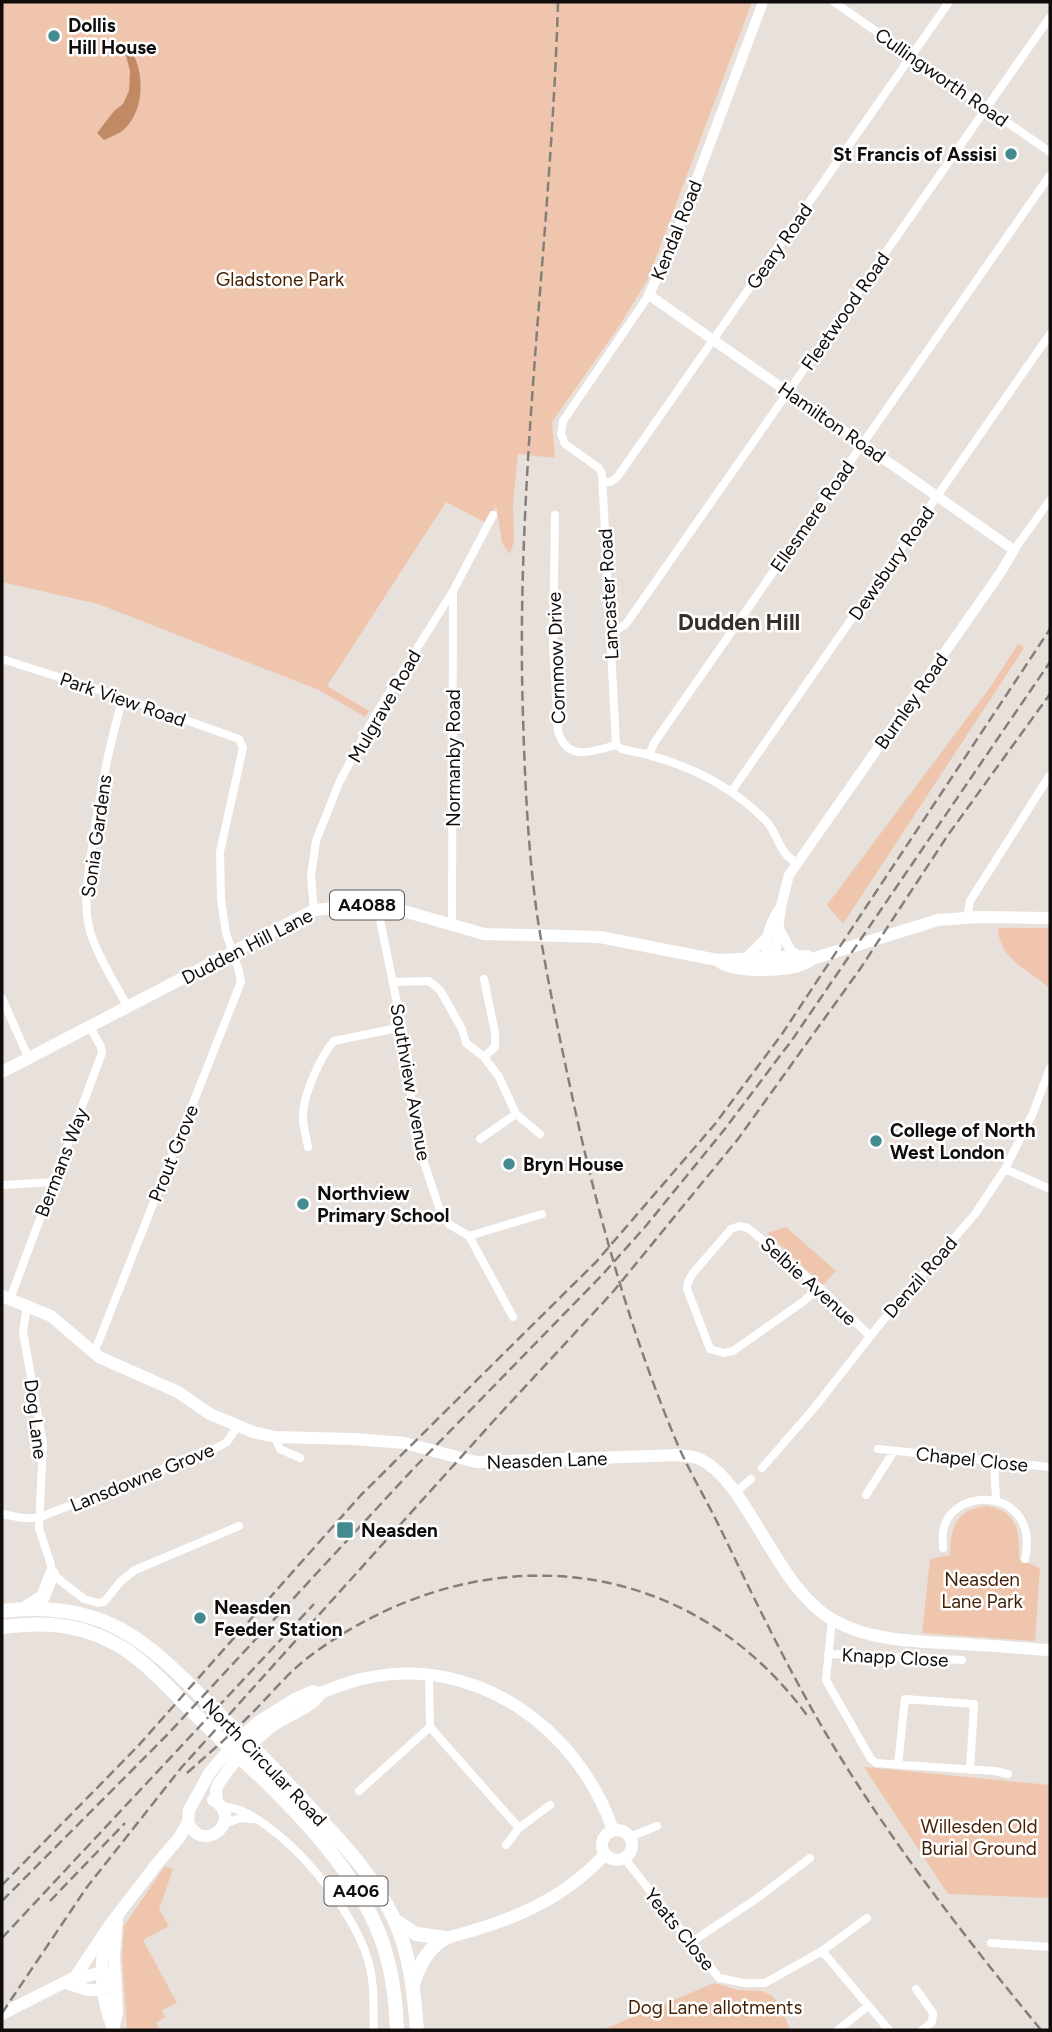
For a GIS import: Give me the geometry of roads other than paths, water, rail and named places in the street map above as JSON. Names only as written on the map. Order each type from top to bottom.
[{"type":"highway","points":[[22,1609],[43,1597],[51,1574]]},
{"type":"highway","name":"North Circular Road","points":[[2,1611],[59,1610],[97,1619],[133,1637],[167,1664],[272,1766],[361,1864],[393,1916],[406,1955],[417,2030]]},
{"type":"highway","name":"North Circular Road","points":[[2,1627],[43,1623],[89,1632],[125,1649],[261,1778],[331,1855],[374,1922],[387,1959],[395,1997],[397,2030]]},
{"type":"highway","points":[[393,1916],[402,1927],[416,1934],[446,1938]]},
{"type":"highway","points":[[412,1986],[424,1958],[437,1943],[446,1938]]},
{"type":"main road","name":"Dudden Hill Lane","points":[[2,1072],[314,910],[377,905],[484,934],[600,937],[717,960],[746,958],[805,965],[813,957],[938,920],[1050,918]]},
{"type":"main road","name":"Dudden Hill Lane","points":[[717,960],[724,965],[743,969],[767,970],[772,961]]},
{"type":"main road","name":"Neasden Lane","points":[[6,1297],[58,1320],[94,1353],[178,1392],[210,1414],[237,1427],[275,1437],[392,1442],[476,1462],[679,1455],[696,1458],[736,1492],[778,1563],[800,1594],[832,1620],[866,1633],[934,1643],[1050,1650]]},
{"type":"main road","points":[[66,1983],[83,1966],[113,1921],[174,1846],[188,1822],[189,1810],[210,1772],[258,1722],[313,1691],[320,1693],[367,1677],[429,1675],[472,1683],[491,1690],[533,1716],[556,1736],[588,1776],[603,1802],[613,1830]]},
{"type":"main road","points":[[174,1846],[201,1835],[216,1833],[224,1824],[225,1815],[219,1804],[216,1790],[218,1785],[241,1756],[274,1725],[317,1700],[320,1693]]},
{"type":"main road","points":[[193,1804],[205,1799],[219,1804]]},
{"type":"main road","points":[[188,1822],[193,1830],[201,1835]]},
{"type":"main road","points":[[613,1830],[621,1830],[630,1837],[632,1850],[625,1859],[618,1861],[605,1854],[602,1842],[607,1833],[613,1830]]},
{"type":"main road","points":[[446,1938],[495,1924],[545,1904],[590,1871],[605,1854]]},
{"type":"main road","points":[[113,1921],[114,1953],[103,1990],[107,2016],[113,2029]]},
{"type":"main road","points":[[2,2014],[66,1983],[109,1975]]},
{"type":"main road","points":[[109,1975],[117,2012],[113,2029]]},
{"type":"main road","points":[[66,1983],[88,1990],[103,1990]]},
{"type":"street","name":"Kendal Road","points":[[603,482],[599,468],[564,442],[561,427],[563,421],[649,295],[673,242],[763,2]]},
{"type":"street","name":"Geary Road","points":[[603,482],[611,482],[618,476],[949,2]]},
{"type":"street","name":"Cullingworth Road","points":[[839,3],[1050,152]]},
{"type":"street","name":"Fleetwood Road","points":[[610,632],[626,624],[1050,17]]},
{"type":"street","name":"Ellesmere Road","points":[[649,755],[654,743],[1050,175]]},
{"type":"street","name":"Hamilton Road","points":[[649,295],[1014,550]]},
{"type":"street","name":"Dewsbury Road","points":[[731,792],[1050,334]]},
{"type":"street","name":"Lancaster Road","points":[[603,482],[616,745]]},
{"type":"street","name":"Burnley Road","points":[[772,961],[789,875],[1050,500]]},
{"type":"street","name":"Mulgrave Road","points":[[314,910],[311,876],[314,853],[327,809],[374,717],[453,591],[493,515]]},
{"type":"street","name":"Cornmow Drive","points":[[555,515],[553,643],[560,739],[575,751],[592,752],[616,745]]},
{"type":"street","name":"Normanby Road","points":[[452,924],[453,591]]},
{"type":"street","name":"Park View Road","points":[[2,660],[123,698],[242,742]]},
{"type":"street","name":"Sonia Gardens","points":[[123,698],[113,731],[101,791],[87,883],[86,908],[91,934],[128,1008]]},
{"type":"street","name":"Prout Grove","points":[[94,1353],[241,982],[226,933],[221,899],[220,852],[243,748],[242,742]]},
{"type":"street","points":[[616,745],[622,749],[672,761],[731,792],[769,823],[785,853],[797,864]]},
{"type":"street","points":[[967,918],[970,901],[1050,775]]},
{"type":"street","name":"Southview Avenue","points":[[377,905],[408,1057],[418,1145],[442,1216],[450,1226],[470,1236],[513,1317]]},
{"type":"street","name":"Burnley Road","points":[[746,958],[767,937],[781,906]]},
{"type":"street","points":[[779,929],[791,951],[813,957]]},
{"type":"street","name":"Burnley Road","points":[[767,937],[772,961]]},
{"type":"street","points":[[484,979],[490,1001],[495,1046],[484,1057]]},
{"type":"street","points":[[393,982],[429,981],[440,990],[467,1043],[484,1057],[499,1077],[516,1114],[540,1134]]},
{"type":"street","points":[[2,998],[29,1057]]},
{"type":"street","name":"Bermans Way","points":[[6,1297],[102,1053],[90,1027]]},
{"type":"street","points":[[308,1147],[303,1115],[304,1101],[326,1049],[334,1041],[402,1027]]},
{"type":"street","name":"Denzil Road","points":[[762,1468],[975,1214],[1005,1169],[1033,1114],[1050,1068]]},
{"type":"street","points":[[480,1139],[516,1114]]},
{"type":"street","points":[[1005,1169],[1050,1189]]},
{"type":"street","points":[[2,1185],[53,1182]]},
{"type":"street","points":[[470,1236],[542,1214]]},
{"type":"street","name":"Selbie Avenue","points":[[819,1287],[804,1301],[733,1351],[724,1353],[710,1349],[689,1298],[688,1282],[731,1229],[740,1226],[748,1228],[819,1287],[870,1336]]},
{"type":"street","name":"Dog Lane","points":[[27,1305],[23,1332],[43,1444],[38,1518],[40,1536],[51,1565],[51,1574]]},
{"type":"street","name":"Lansdowne Grove","points":[[38,1518],[218,1447],[227,1442],[237,1427]]},
{"type":"street","points":[[275,1437],[280,1448],[300,1458]]},
{"type":"street","name":"Chapel Close","points":[[878,1450],[1050,1467]]},
{"type":"street","name":"Chapel Close","points":[[866,1495],[894,1451]]},
{"type":"street","points":[[994,1460],[996,1500]]},
{"type":"street","points":[[736,1492],[751,1479]]},
{"type":"street","points":[[943,1548],[943,1530],[954,1512],[974,1500],[996,1500],[1017,1512],[1024,1523],[1027,1539],[1025,1559]]},
{"type":"street","points":[[2,1514],[38,1518]]},
{"type":"street","points":[[51,1574],[84,1599],[104,1602],[121,1581],[135,1570],[239,1526]]},
{"type":"street","points":[[832,1620],[826,1680],[871,1759],[876,1763],[1008,1774]]},
{"type":"street","name":"Knapp Close","points":[[828,1654],[962,1660]]},
{"type":"street","points":[[429,1675],[429,1727],[520,1828]]},
{"type":"street","points":[[898,1765],[905,1699],[974,1704],[970,1770]]},
{"type":"street","points":[[359,1791],[429,1727]]},
{"type":"street","points":[[219,1804],[240,1810],[257,1819],[320,1875],[360,1936],[369,1962],[373,1984],[373,2030]]},
{"type":"street","points":[[506,1845],[520,1828],[551,1805]]},
{"type":"street","points":[[224,1824],[240,1818],[257,1819]]},
{"type":"street","points":[[630,1837],[657,1826]]},
{"type":"street","points":[[690,1943],[756,1899],[810,1858]]},
{"type":"street","name":"Yeats Close","points":[[625,1859],[719,1978],[744,1983],[765,1983],[822,1951],[867,1918]]},
{"type":"street","points":[[990,1944],[1050,1947]]},
{"type":"street","points":[[822,1951],[889,2030]]},
{"type":"street","points":[[916,1989],[933,2013],[932,2022],[922,2030]]},
{"type":"street","points":[[838,2030],[868,2006]]},
{"type":"railway","points":[[558,2],[524,537],[523,716],[528,818],[538,921],[581,1136],[616,1270],[660,1400],[682,1454],[784,1657],[825,1732],[900,1848],[1041,2030]]},
{"type":"railway","points":[[2,1885],[138,1746],[361,1495],[596,1262],[715,1124],[782,1034],[1050,629]]},
{"type":"railway","points":[[2,1901],[167,1735],[416,1466],[603,1274],[645,1227],[724,1130],[792,1040],[1050,662]]},
{"type":"railway","points":[[2,2013],[87,1887],[181,1768],[612,1293],[738,1139],[860,969],[948,835],[1050,694]]},
{"type":"railway","points":[[187,1773],[239,1726],[301,1663],[373,1617],[440,1590],[508,1577],[575,1578],[640,1592],[702,1619],[759,1662],[809,1718]]},
{"type":"railway","points":[[2,1938],[314,1604]]},
{"type":"railway","points":[[50,1901],[125,1823]]},
{"type":"place","name":"Dollis Hill House","points":[[54,36]]},
{"type":"place","name":"St Francis of Assisi","points":[[1011,154]]},
{"type":"place","name":"College of North West London","points":[[876,1141]]},
{"type":"place","name":"Bryn House","points":[[509,1164]]},
{"type":"place","name":"Northview Primary School","points":[[303,1204]]},
{"type":"place","name":"Neasden","points":[[345,1530]]},
{"type":"place","name":"Neasden Feeder Station","points":[[200,1618]]},
{"type":"district","name":"Dudden Hill","points":[[739,622]]},
{"type":"park label","name":"Gladstone Park","points":[[280,279]]},
{"type":"park label","name":"Neasden Lane Park","points":[[982,1590]]},
{"type":"park label","name":"Willesden Old Burial Ground","points":[[979,1837]]},
{"type":"park label","name":"Dog Lane allotments","points":[[715,2007]]}]
